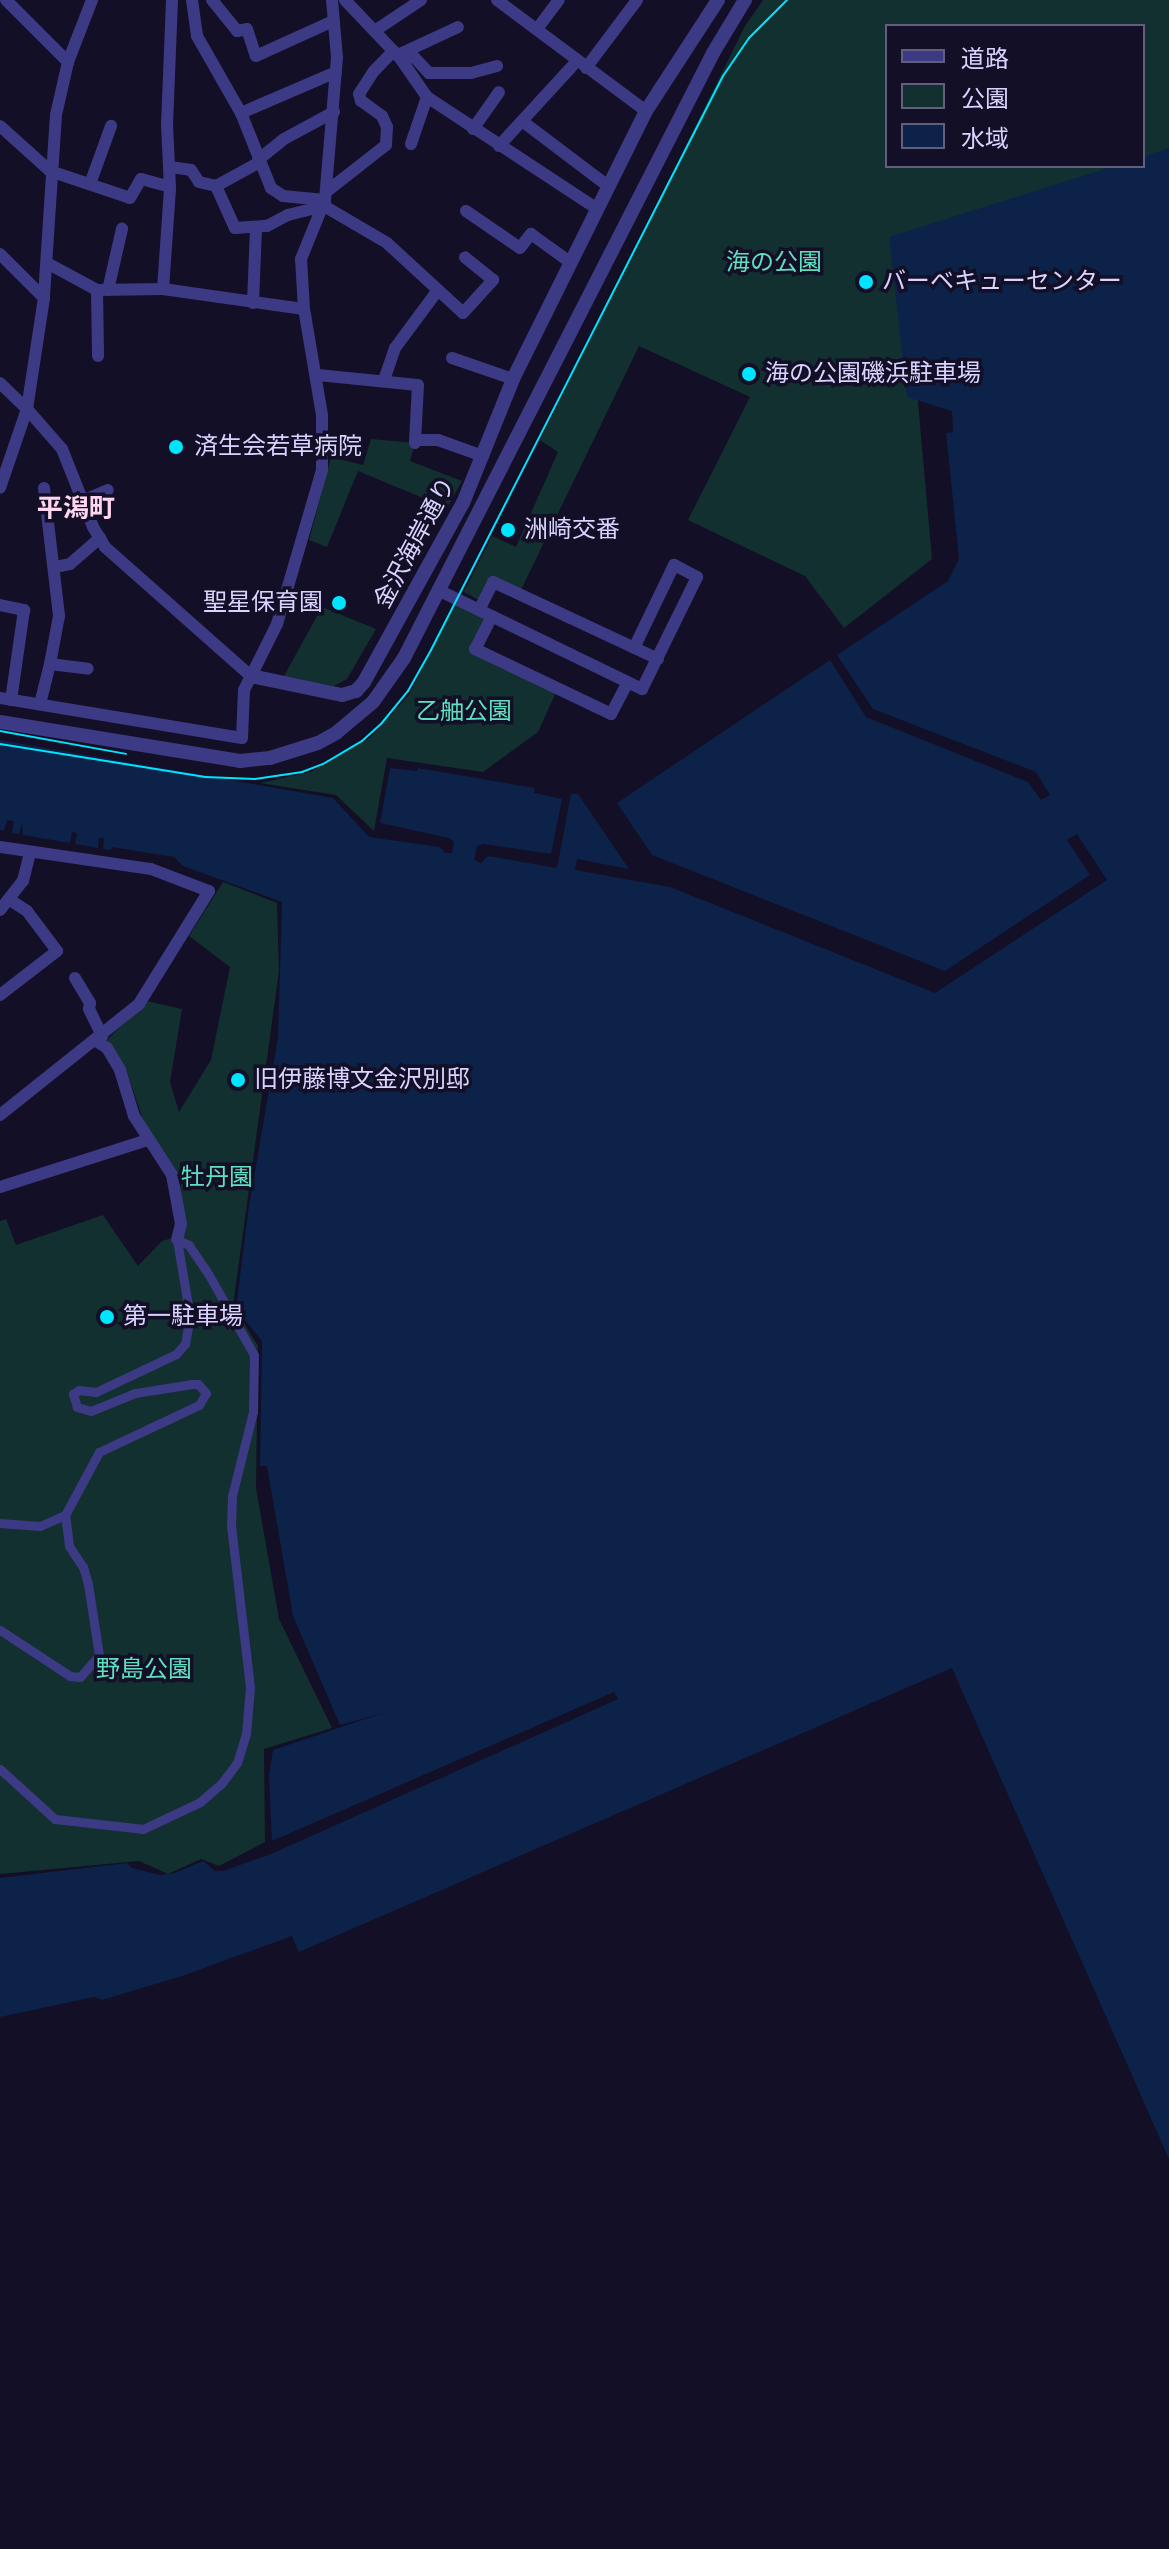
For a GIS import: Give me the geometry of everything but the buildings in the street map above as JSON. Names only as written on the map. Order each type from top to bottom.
[{"type":"street","points":[[0,6],[6,0],[68,62]]},
{"type":"street","points":[[0,485],[27,409],[44,298],[56,115],[68,62],[92,0]]},
{"type":"street","points":[[163,289],[170,187],[167,125],[172,0]]},
{"type":"street","points":[[192,0],[197,36],[241,113],[258,162],[271,188],[283,196],[325,199],[387,243],[463,313],[493,280],[465,257]]},
{"type":"street","points":[[212,0],[237,31],[247,29],[256,56],[333,21]]},
{"type":"street","points":[[0,605],[24,610],[6,699],[242,738],[244,690],[277,624],[322,470],[318,375],[304,309],[301,259],[325,199],[336,72],[332,0]]},
{"type":"street","points":[[345,0],[376,30],[427,97],[596,208]]},
{"type":"street","points":[[376,30],[421,0]]},
{"type":"street","points":[[497,0],[646,111]]},
{"type":"street","points":[[537,29],[559,0]]},
{"type":"street","points":[[499,146],[582,65],[637,0]]},
{"type":"street","name":"金沢海岸通り","points":[[0,383],[62,449],[100,538],[169,605],[251,676],[340,695],[356,691],[432,562],[483,456],[513,379],[646,111],[718,0]]},
{"type":"street","points":[[0,722],[212,759],[240,761],[295,751],[336,733],[373,702],[404,658],[713,53],[745,0]]},
{"type":"street","points":[[216,186],[235,228],[256,228],[325,199],[386,145],[387,127],[382,116],[361,101],[359,94],[397,55],[458,27]]},
{"type":"street","points":[[397,55],[414,57],[429,73],[471,73],[497,66]]},
{"type":"street","points":[[241,113],[336,72]]},
{"type":"street","points":[[473,129],[499,92]]},
{"type":"street","points":[[411,144],[427,97]]},
{"type":"street","points":[[170,167],[191,170],[199,182],[216,186],[258,162],[284,139],[334,112]]},
{"type":"street","points":[[522,121],[608,186]]},
{"type":"street","points":[[0,126],[41,168],[130,198],[141,179],[170,187]]},
{"type":"street","points":[[90,184],[111,126]]},
{"type":"street","points":[[466,211],[520,248],[531,234],[570,262]]},
{"type":"street","points":[[253,303],[256,228]]},
{"type":"street","points":[[98,356],[102,290],[122,229]]},
{"type":"street","points":[[0,254],[44,298]]},
{"type":"street","points":[[47,263],[102,290],[163,289],[304,309]]},
{"type":"street","points":[[384,380],[395,348],[438,290]]},
{"type":"street","points":[[452,358],[513,379]]},
{"type":"street","points":[[318,375],[418,385],[416,442],[438,440],[483,456]]},
{"type":"street","points":[[40,704],[59,626],[44,488]]},
{"type":"street","points":[[82,501],[108,490]]},
{"type":"street","points":[[55,567],[70,564],[100,538]]},
{"type":"street","points":[[438,590],[642,689],[697,577],[674,565],[634,648]]},
{"type":"street","points":[[479,610],[493,582],[658,659]]},
{"type":"street","points":[[653,608],[676,620]]},
{"type":"street","points":[[492,616],[475,649],[611,714],[628,682]]},
{"type":"street","points":[[50,664],[88,669]]},
{"type":"street","points":[[0,847],[151,869],[209,891],[139,1004],[0,1115]]},
{"type":"street","points":[[0,910],[25,876],[30,852]]},
{"type":"street","points":[[0,995],[57,951],[27,911],[10,900]]},
{"type":"street","points":[[0,1630],[70,1676],[80,1677],[99,1655],[88,1584],[83,1567],[69,1546],[65,1515],[99,1452],[199,1405],[206,1398],[204,1388],[198,1384],[135,1393],[91,1411],[82,1411],[73,1400],[76,1391],[96,1392],[176,1354],[185,1344],[190,1317],[177,1240],[181,1224],[177,1191],[168,1166],[147,1140],[134,1116],[120,1070],[99,1038],[89,1009],[90,1003],[75,978]]},
{"type":"street","points":[[0,1187],[147,1140]]},
{"type":"street","points":[[0,1769],[55,1819],[143,1829],[200,1802],[221,1784],[237,1763],[246,1734],[250,1687],[231,1526],[232,1496],[253,1412],[254,1355],[189,1245],[177,1240]]},
{"type":"street","points":[[0,1523],[40,1526],[65,1515]]},
{"type":"green space","name":"海の公園","points":[[763,0],[1169,0],[1169,172],[904,245],[932,559],[844,628],[805,576],[688,520],[750,397],[639,346],[520,592],[492,579],[481,601],[464,592],[492,536],[516,547],[558,452],[540,440],[745,26]]},
{"type":"green space","points":[[371,439],[415,443],[410,461],[462,481],[447,508],[358,471],[327,547],[309,540],[331,457],[363,465]]},
{"type":"green space","name":"乙舳公園","points":[[455,604],[484,618],[470,652],[556,692],[538,732],[483,772],[387,758],[374,831],[336,795],[260,783],[311,772],[371,737],[409,695]]},
{"type":"green space","points":[[322,607],[376,629],[347,679],[334,686],[284,676]]},
{"type":"green space","name":"野島公園","points":[[223,882],[277,903],[279,971],[233,1306],[258,1346],[256,1488],[279,1619],[332,1728],[264,1749],[265,1842],[219,1866],[201,1859],[168,1874],[139,1861],[0,1874],[0,1221],[6,1219],[16,1245],[103,1215],[138,1266],[162,1241],[185,1234],[180,1176],[145,1125],[125,1067],[107,1040],[146,1001],[182,1009],[170,1082],[179,1112],[211,1060],[230,967],[189,936]]},
{"type":"water","points":[[1169,148],[1169,2159],[952,1668],[299,1952],[292,1936],[182,1976],[102,2000],[94,1997],[0,2017],[0,1878],[127,1863],[132,1868],[160,1875],[175,1873],[203,1861],[215,1871],[223,1871],[271,1854],[618,1699],[614,1692],[272,1841],[269,1776],[273,1750],[383,1713],[340,1725],[293,1616],[267,1466],[260,1466],[262,1341],[236,1309],[248,1212],[278,1038],[282,902],[183,866],[174,857],[112,847],[111,850],[103,849],[104,838],[99,838],[98,848],[75,844],[77,833],[72,832],[70,843],[23,835],[22,823],[19,834],[12,833],[14,821],[7,820],[4,831],[0,830],[0,740],[333,798],[369,837],[440,847],[445,853],[452,853],[454,842],[449,838],[380,823],[390,768],[417,771],[418,768],[535,788],[534,793],[562,799],[551,854],[484,844],[477,846],[474,860],[481,863],[488,856],[557,868],[571,794],[578,794],[629,869],[577,859],[575,870],[670,887],[935,993],[1107,880],[1077,834],[1067,840],[1090,875],[945,971],[652,855],[617,803],[830,660],[866,717],[1028,782],[1041,800],[1050,795],[1036,772],[873,709],[837,655],[948,581],[959,559],[946,433],[953,432],[952,411],[907,397],[889,237],[1108,168],[1145,168],[1145,156]]},
{"type":"tram line","points":[[0,744],[205,777],[255,779],[302,772],[323,764],[362,741],[381,724],[408,691],[431,650],[723,76],[749,38],[787,0]]},
{"type":"tram line","points":[[0,731],[126,754]]},
{"type":"place","name":"バーベキューセンター","points":[[866,282]]},
{"type":"place","name":"海の公園磯浜駐車場","points":[[749,374]]},
{"type":"place","name":"済生会若草病院","points":[[176,447]]},
{"type":"place","name":"洲崎交番","points":[[508,530]]},
{"type":"place","name":"聖星保育園","points":[[339,603]]},
{"type":"place","name":"旧伊藤博文金沢別邸","points":[[238,1080]]},
{"type":"place","name":"第一駐車場","points":[[107,1317]]},
{"type":"district","name":"平潟町","points":[[76,509]]},
{"type":"park label","name":"牡丹園","points":[[217,1178]]}]
